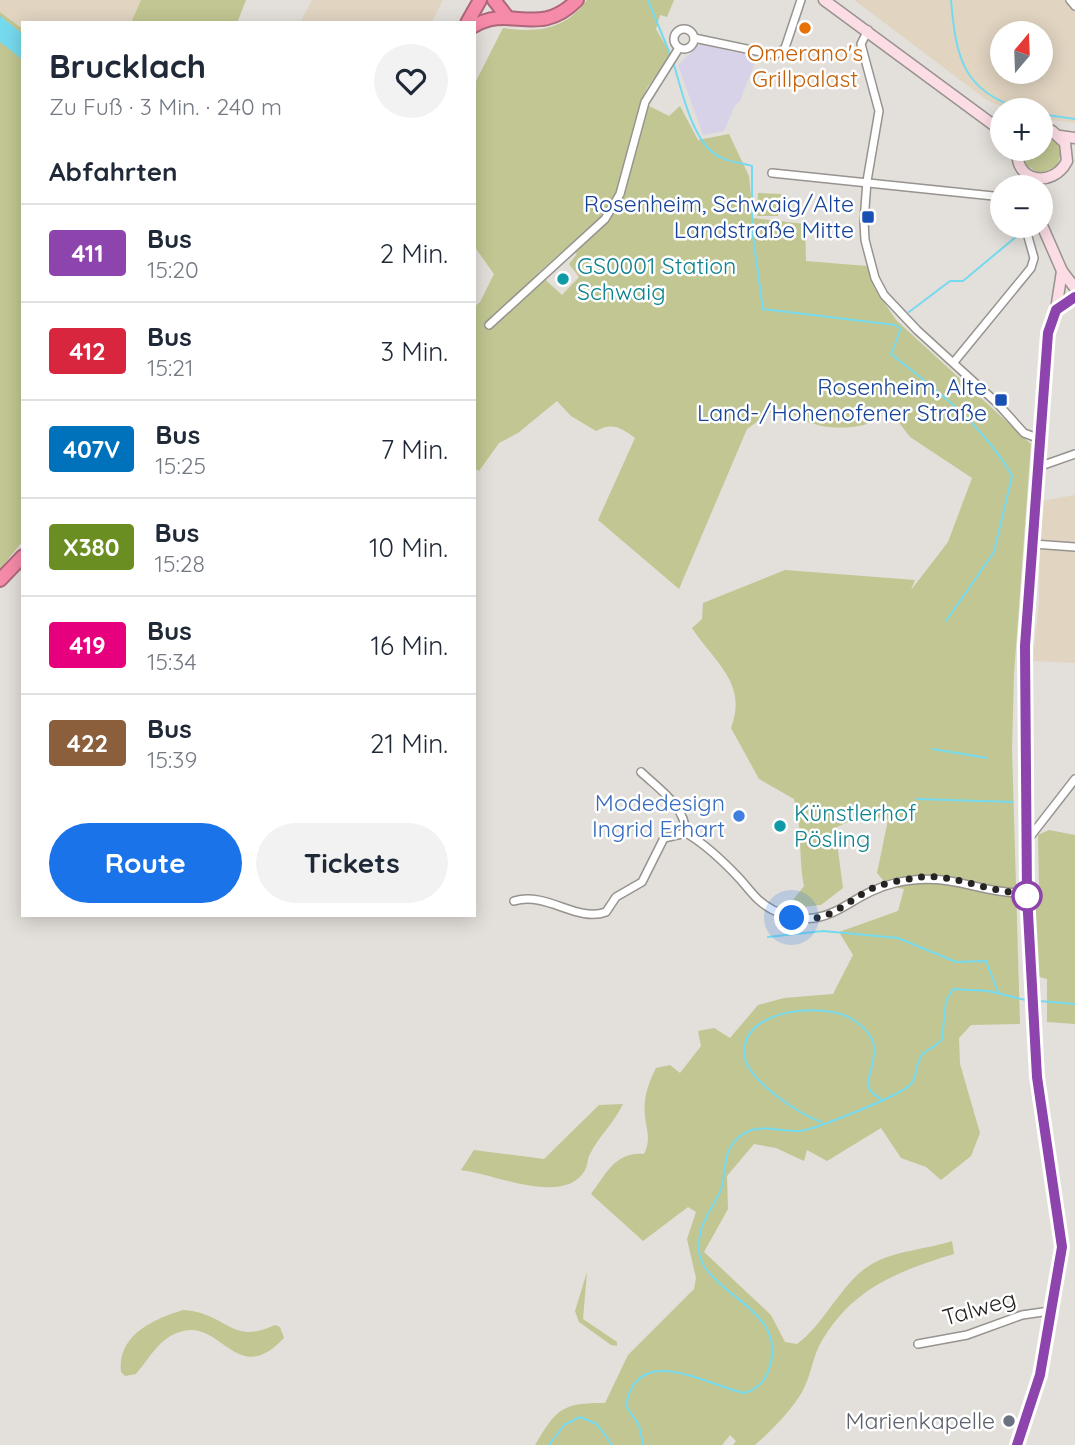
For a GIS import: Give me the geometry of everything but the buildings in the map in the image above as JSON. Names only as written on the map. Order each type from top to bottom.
[{"type":"highway","points":[[468,21],[481,0]]},
{"type":"highway","points":[[494,0],[508,18]]},
{"type":"highway","points":[[476,25],[486,19],[540,21],[564,12],[577,0]]},
{"type":"highway","points":[[0,580],[21,558]]},
{"type":"main road","points":[[824,0],[990,121]]},
{"type":"main road","points":[[973,107],[990,116]]},
{"type":"main road","points":[[1053,133],[1075,138]]},
{"type":"main road","points":[[1060,136],[1065,143],[1067,161]]},
{"type":"main road","points":[[1053,177],[1075,153]]},
{"type":"main road","points":[[1017,161],[1027,175]]},
{"type":"main road","points":[[1048,238],[1062,271],[1075,288]]},
{"type":"main road","points":[[1016,1445],[1040,1375],[1062,1247],[1037,1077],[1032,1022],[1026,842],[1025,646],[1048,333],[1056,310],[1062,271]]},
{"type":"main road","points":[[1056,310],[1075,297]]},
{"type":"street","points":[[679,48],[674,41],[679,31],[688,31],[694,38],[775,55],[785,48],[802,0]]},
{"type":"street","points":[[1070,0],[1075,6]]},
{"type":"street","points":[[868,30],[861,44],[879,111],[867,181],[865,240],[875,278],[896,308],[1024,433],[1040,439]]},
{"type":"street","points":[[679,48],[690,47],[694,38]]},
{"type":"street","points":[[489,325],[582,244],[605,219],[620,194],[645,102],[679,48]]},
{"type":"street","points":[[772,173],[990,195]]},
{"type":"street","points":[[954,362],[1031,268],[1034,258],[1028,238]]},
{"type":"street","points":[[1038,467],[1075,454]]},
{"type":"street","points":[[1032,544],[1075,547]]},
{"type":"street","points":[[641,772],[674,803],[685,821],[686,833],[727,865],[756,900],[792,918],[807,920],[829,916],[874,888],[918,877],[946,878],[975,886],[1027,893]]},
{"type":"street","points":[[1026,842],[1075,779]]},
{"type":"street","points":[[514,901],[533,897],[589,914],[607,912],[616,897],[642,883],[664,838],[686,833]]},
{"type":"street","name":"Talweg","points":[[918,1344],[967,1335],[1022,1315],[1051,1311]]},
{"type":"shaded area","points":[[0,0],[141,0],[132,21],[21,21],[21,27],[0,12]]},
{"type":"shaded area","points":[[312,0],[443,0],[432,21],[301,21]]},
{"type":"shaded area","points":[[854,0],[1075,0],[1075,123],[1053,120],[1053,98],[990,98],[990,102]]},
{"type":"shaded area","points":[[700,44],[757,57],[740,101],[735,105],[724,131],[703,135],[678,65]]},
{"type":"shaded area","points":[[1075,495],[1075,663],[1033,661],[1039,602],[1041,501]]},
{"type":"green space","points":[[141,0],[246,0],[238,21],[132,21]]},
{"type":"green space","points":[[587,0],[674,0],[667,17],[660,15],[656,29],[671,55],[647,88],[641,102],[669,116],[680,106],[698,140],[729,134],[749,176],[753,218],[805,224],[806,261],[867,266],[879,295],[896,320],[1031,444],[1014,674],[1012,749],[1020,1024],[971,1025],[959,1038],[960,1064],[980,1133],[971,1156],[941,1180],[926,1167],[901,1158],[881,1128],[827,1161],[807,1150],[804,1161],[776,1148],[754,1144],[727,1176],[728,1209],[704,1252],[771,1315],[785,1342],[797,1344],[807,1336],[852,1281],[872,1264],[890,1256],[952,1241],[954,1254],[913,1268],[876,1285],[845,1310],[819,1346],[802,1392],[780,1420],[755,1445],[733,1445],[736,1441],[730,1435],[722,1445],[535,1445],[555,1415],[562,1410],[579,1404],[605,1403],[628,1355],[694,1289],[696,1278],[687,1239],[696,1212],[688,1207],[643,1241],[591,1194],[619,1160],[634,1154],[644,1154],[648,1140],[645,1097],[656,1068],[670,1065],[680,1073],[701,1046],[698,1031],[714,1028],[730,1038],[758,1005],[784,998],[833,994],[853,955],[839,932],[898,911],[904,889],[888,886],[877,873],[888,820],[865,814],[835,828],[843,888],[821,905],[786,909],[804,886],[799,822],[794,799],[759,779],[731,728],[735,712],[732,686],[719,663],[692,628],[702,619],[703,603],[785,570],[915,580],[911,590],[948,542],[972,478],[910,437],[893,415],[882,413],[864,425],[843,428],[811,423],[793,414],[786,407],[769,413],[747,429],[679,589],[598,520],[635,438],[625,431],[617,427],[607,427],[596,431],[571,416],[557,401],[518,433],[499,443],[479,471],[476,469],[476,305],[494,274],[476,249],[476,81],[503,28],[539,29],[570,18]],"holes":[[[566,248],[577,254],[569,264],[579,277],[562,295],[538,273]]]},
{"type":"green space","points":[[0,12],[21,28],[21,543],[0,569]]},
{"type":"green space","points":[[1053,140],[1057,142],[1061,154],[1057,166],[1040,174],[1025,161],[1053,161]]},
{"type":"green space","points":[[758,193],[781,194],[778,216],[757,216]]},
{"type":"green space","points":[[1049,830],[1075,835],[1075,1024],[1047,1022],[1047,979],[1036,976],[1034,911],[1039,885],[1038,835]]},
{"type":"green space","points":[[623,1104],[594,1147],[585,1170],[575,1181],[562,1186],[545,1187],[461,1170],[474,1150],[544,1159],[599,1105]]},
{"type":"green space","points":[[587,1272],[583,1319],[617,1342],[617,1346],[611,1345],[579,1322],[575,1311]]},
{"type":"green space","points":[[183,1310],[198,1312],[248,1332],[275,1325],[280,1327],[284,1338],[268,1352],[254,1357],[231,1350],[197,1330],[183,1331],[161,1343],[136,1374],[125,1376],[121,1372],[121,1359],[131,1338],[161,1318]]},
{"type":"water","points":[[0,16],[21,32],[21,58],[0,42]]},
{"type":"waterway","points":[[648,0],[670,54]]},
{"type":"waterway","points":[[951,0],[960,56],[976,83],[995,98]]},
{"type":"waterway","points":[[674,65],[690,116],[703,141],[720,157],[752,166],[752,230],[763,309],[895,325],[901,329],[891,354],[958,409],[988,441],[1012,476],[994,552],[946,621]]},
{"type":"waterway","points":[[1053,116],[1075,119]]},
{"type":"waterway","points":[[909,312],[950,281],[963,281],[1015,238]]},
{"type":"waterway","points":[[933,749],[987,758]]},
{"type":"waterway","points":[[917,799],[1013,802]]},
{"type":"waterway","points":[[768,937],[823,931],[898,938],[956,962],[986,961],[998,992]]},
{"type":"waterway","points":[[643,1445],[639,1425],[626,1406],[633,1386],[644,1375],[658,1371],[675,1372],[744,1393],[760,1385],[769,1369],[772,1351],[770,1335],[763,1322],[714,1279],[704,1266],[699,1253],[701,1230],[722,1187],[727,1154],[733,1143],[752,1130],[767,1128],[799,1131],[822,1125],[904,1089],[913,1081],[922,1055],[942,1039],[946,1001],[953,989],[988,991],[1030,1001]]},
{"type":"waterway","points":[[1039,1001],[1075,1004]]},
{"type":"waterway","points":[[821,1122],[774,1094],[762,1084],[746,1062],[744,1052],[747,1037],[757,1026],[771,1018],[806,1010],[839,1014],[852,1019],[865,1029],[872,1039],[874,1058],[868,1083],[871,1091],[882,1100]]},
{"type":"waterway","points":[[549,1445],[564,1425],[580,1417],[597,1424],[612,1445]]},
{"type":"bus line","name":"411","points":[[1017,1445],[1040,1375],[1062,1247],[1037,1077],[1032,1022],[1027,895],[1025,646],[1048,333],[1056,310],[1075,297]]},
{"type":"place","name":"Omerano's Grillpalast","points":[[805,28]]},
{"type":"place","name":"Rosenheim, Schwaig/Alte Landstraße Mitte","points":[[868,217]]},
{"type":"place","name":"GS0001 Station Schwaig","points":[[563,279]]},
{"type":"place","name":"Rosenheim, Alte Land-/Hohenofener Straße","points":[[1001,400]]},
{"type":"place","name":"Modedesign Ingrid Erhart","points":[[739,816]]},
{"type":"place","name":"Künstlerhof Pösling","points":[[780,826]]},
{"type":"place","name":"Marienkapelle","points":[[1009,1421]]},
{"type":"route","points":[[792,918],[807,920],[829,916],[874,888],[918,877],[946,878],[975,886],[1027,893],[1027,896]]}]
